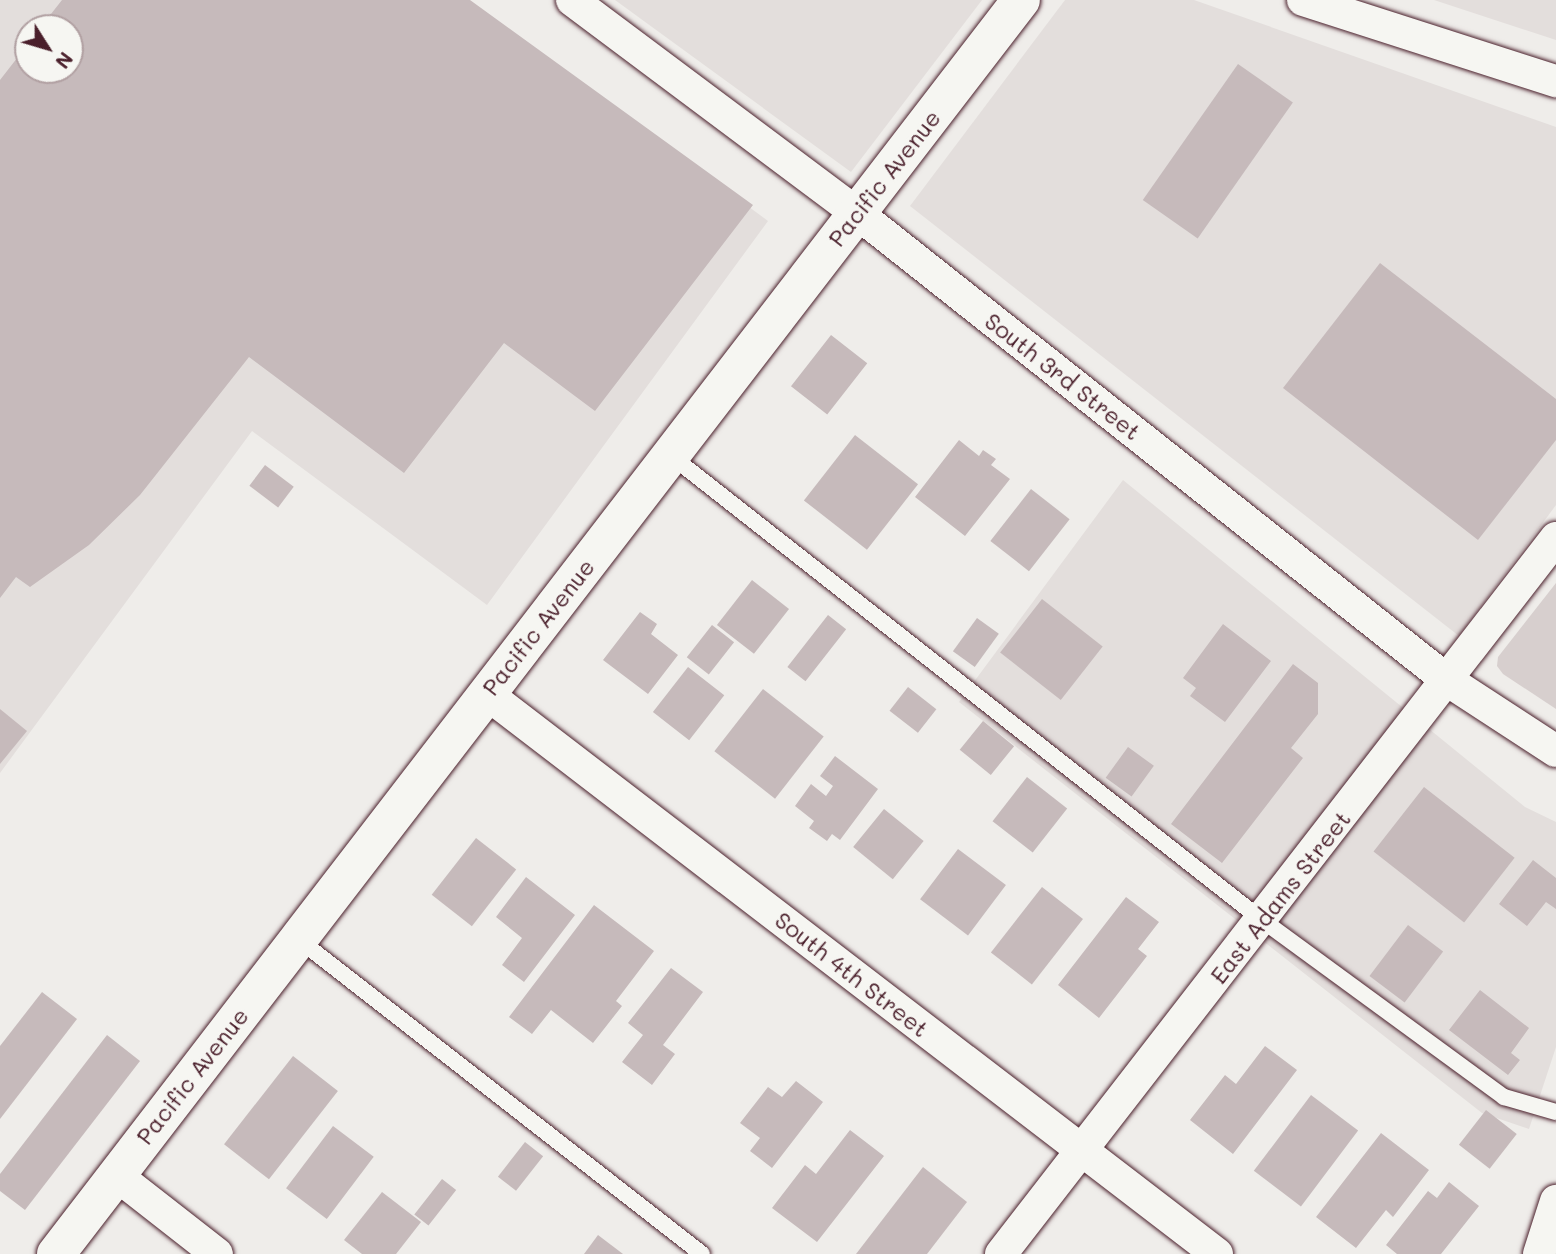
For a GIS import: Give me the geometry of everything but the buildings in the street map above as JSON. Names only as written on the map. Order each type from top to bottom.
[{"type":"street","name":"South 3rd Street","points":[[572,0],[857,213],[1447,680],[1556,751]]},
{"type":"street","name":"Pacific Avenue","points":[[56,1254],[1021,0]]},
{"type":"street","points":[[1303,0],[1556,81]]},
{"type":"street","name":"East Adams Street","points":[[1001,1254],[1556,537]]},
{"type":"street","name":"South 4th Street","points":[[487,694],[1217,1254]]},
{"type":"street","points":[[116,1175],[218,1254]]},
{"type":"street","points":[[1539,1254],[1556,1201]]},
{"type":"lane","points":[[670,456],[1262,920],[1504,1097],[1556,1112]]},
{"type":"lane","points":[[298,939],[702,1254]]},
{"type":"shaded area","points":[[0,0],[468,0],[768,221],[487,605],[252,431],[0,773]]},
{"type":"shaded area","points":[[615,0],[982,0],[851,172]]},
{"type":"shaded area","points":[[1065,0],[1194,0],[1556,127],[1556,505],[1459,636],[910,206]]},
{"type":"shaded area","points":[[1434,0],[1556,0],[1556,40]]},
{"type":"shaded area","points":[[1123,480],[1525,807],[1556,822],[1556,1047],[1529,1129],[1482,1113],[959,702]]},
{"type":"shaded area","points":[[1556,583],[1556,709],[1503,674],[1497,666],[1498,657]]}]
